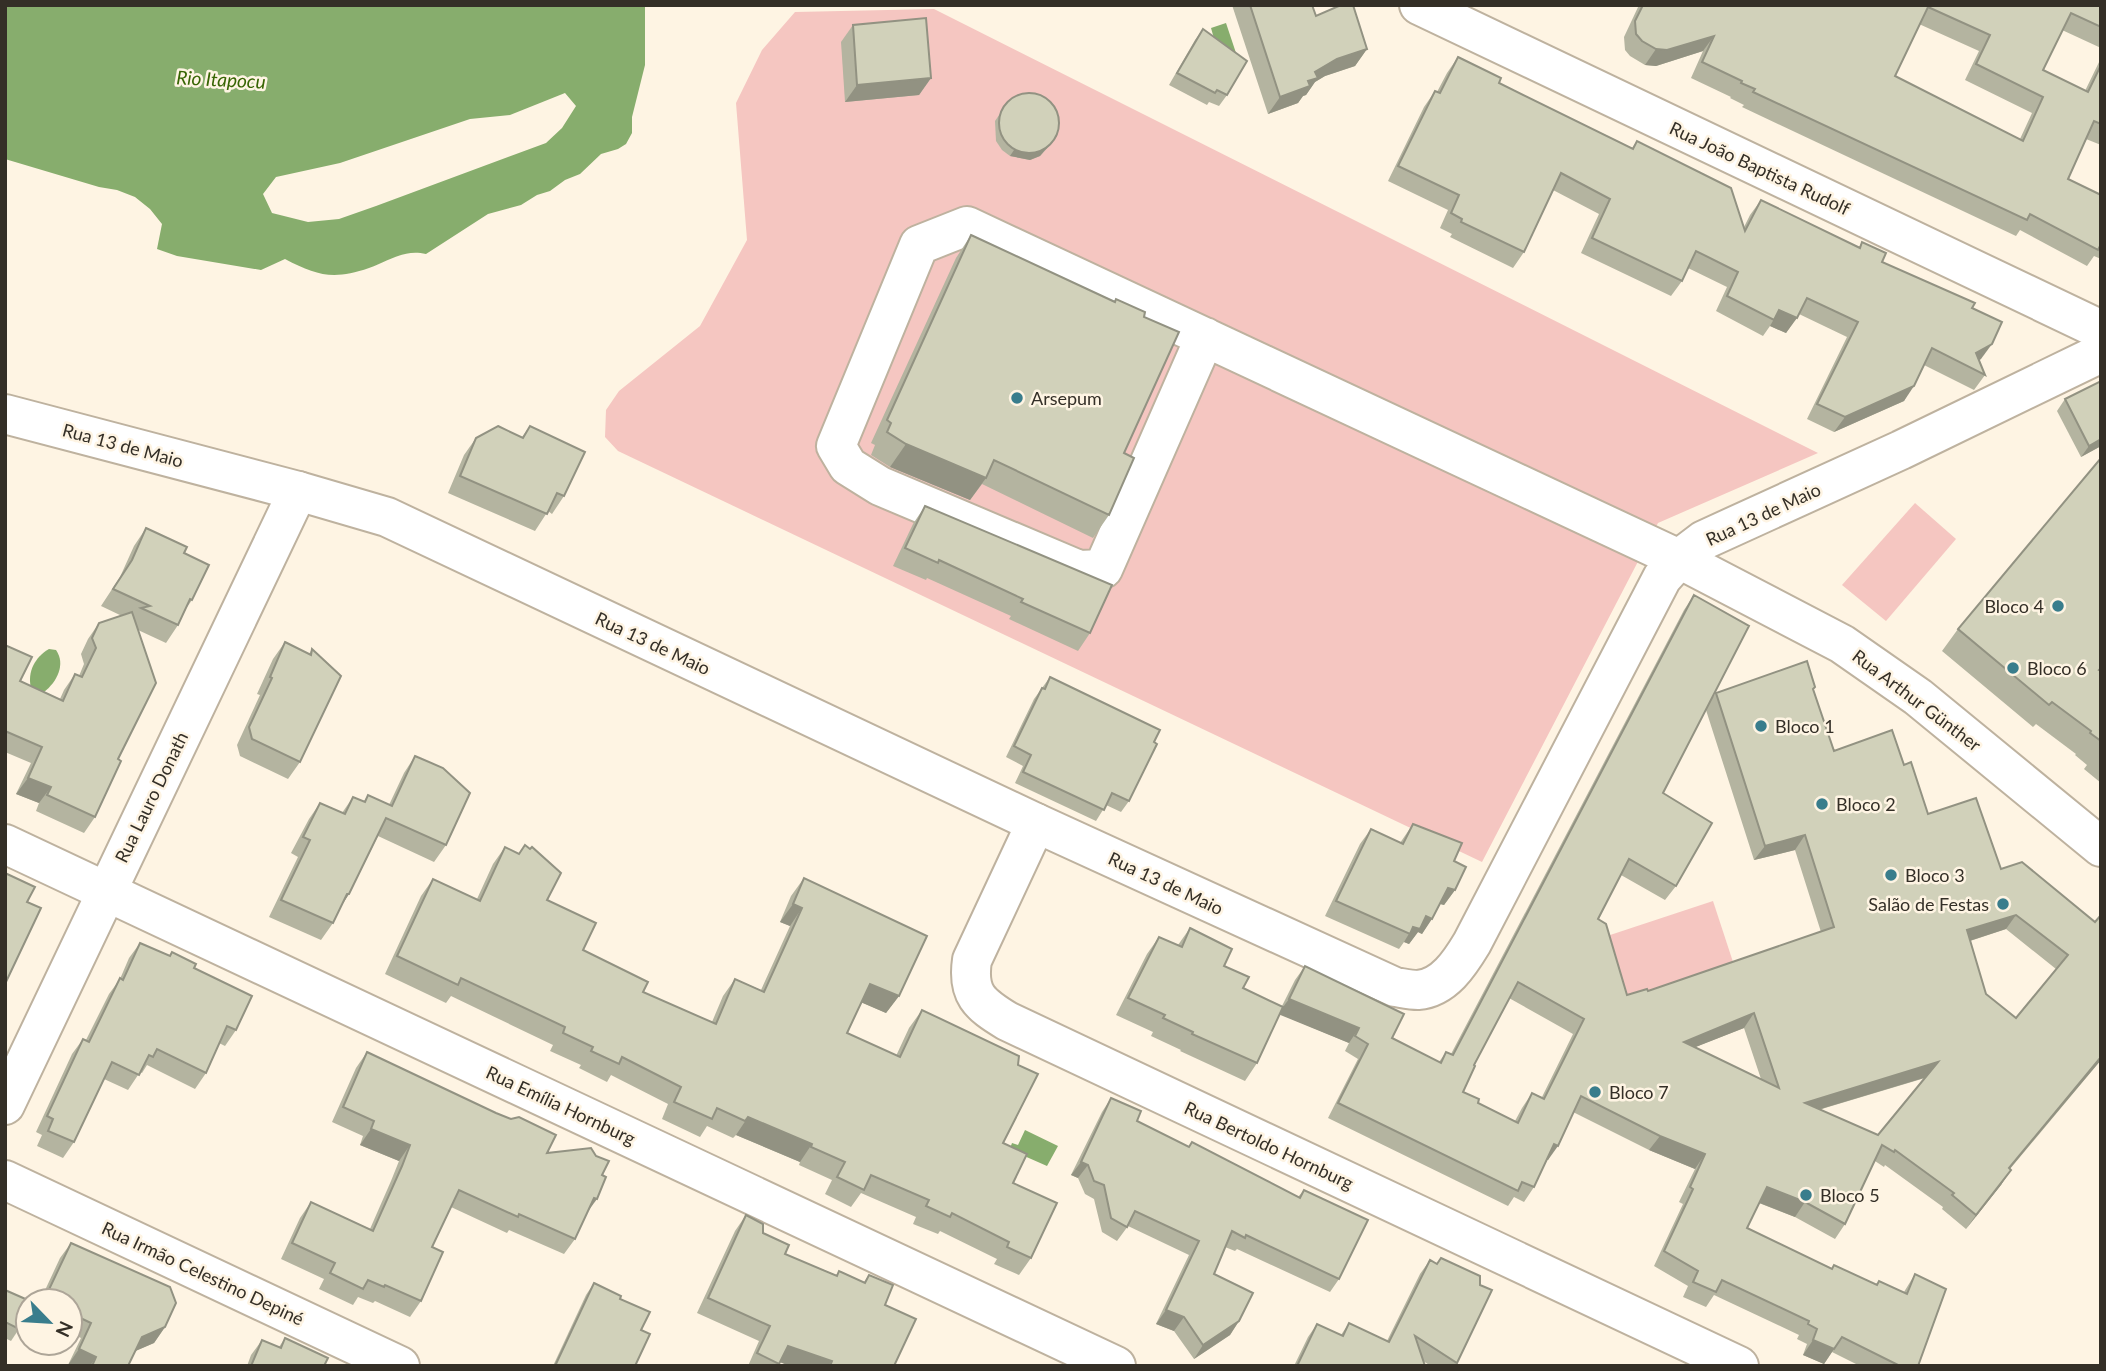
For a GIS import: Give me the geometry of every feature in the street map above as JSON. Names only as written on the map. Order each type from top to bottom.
[{"type":"street","name":"Rua João Baptista Rudolf","points":[[1419,5],[2101,330]]},
{"type":"street","name":"Rua Arthur Günther","points":[[1205,337],[1102,569],[1079,570],[880,486],[848,466],[836,446],[919,245],[967,226],[1205,337],[1679,559],[1842,644],[1918,697],[2101,847]]},
{"type":"street","name":"Rua 13 de Maio","points":[[5,414],[387,517],[1036,823],[1395,987],[1419,990],[1438,984],[1457,967],[1472,943],[1662,578],[1679,559],[1704,540],[1901,450],[2101,353]]},
{"type":"street","name":"Rua Lauro Donath","points":[[5,1105],[298,491]]},
{"type":"street","name":"Rua Bertoldo Hornburg","points":[[1036,823],[972,960],[969,978],[976,996],[989,1010],[1007,1021],[1739,1366]]},
{"type":"street","name":"Rua Emília Hornburg","points":[[5,844],[1116,1366]]},
{"type":"street","name":"Rua Irmão Celestino Depiné","points":[[5,1180],[400,1366]]},
{"type":"shaded area","name":"Arsepum","points":[[934,9],[1818,453],[1658,523],[1482,862],[618,451],[605,437],[606,410],[619,391],[700,326],[747,240],[736,103],[762,50],[795,12]]},
{"type":"shaded area","points":[[1915,503],[1956,539],[1886,621],[1842,585]]},
{"type":"shaded area","points":[[1713,901],[1733,962],[1619,1006],[1598,939]]},
{"type":"water","name":"Rio Itapocu","points":[[5,5],[645,5],[645,65],[632,117],[632,133],[626,144],[601,154],[580,174],[565,180],[550,191],[521,205],[488,214],[426,254],[403,254],[357,272],[326,274],[285,259],[261,270],[177,256],[157,249],[162,224],[150,209],[135,197],[5,159]],"holes":[[[565,93],[576,106],[562,128],[546,143],[339,219],[308,222],[272,213],[263,194],[276,177],[340,163],[470,119],[510,115]]]},
{"type":"water","points":[[1226,23],[1237,56],[1219,56],[1211,28]]},
{"type":"water","points":[[49,649],[56,650],[60,667],[53,683],[44,692],[31,688],[30,676],[36,661]]},
{"type":"water","points":[[1025,1130],[1058,1146],[1047,1166],[1022,1155],[1008,1154],[1012,1143],[1018,1145]]},
{"type":"building","points":[[1250,5],[1312,5],[1316,16],[1341,5],[1353,5],[1367,49],[1337,59],[1315,72],[1318,78],[1308,81],[1310,86],[1280,97]]},
{"type":"building","points":[[1643,5],[2101,5],[2101,27],[2071,13],[2043,70],[2088,92],[2101,65],[2101,124],[2094,121],[2068,179],[2101,195],[2101,244],[2098,250],[2030,214],[2027,220],[1753,92],[1755,89],[1741,83],[1742,81],[1702,62],[1714,36],[1667,50],[1656,49],[1636,34],[1635,21]],"holes":[[[1928,7],[1990,35],[1976,64],[2043,97],[2023,141],[1895,76]]]},
{"type":"building","points":[[926,18],[931,78],[857,85],[853,25]]},
{"type":"building","points":[[1203,29],[1247,61],[1227,95],[1217,90],[1215,93],[1177,73]]},
{"type":"building","points":[[1458,57],[1501,78],[1499,83],[1633,149],[1637,141],[1731,188],[1745,231],[1761,200],[1860,248],[1862,242],[1886,253],[1882,262],[1975,303],[1972,308],[2002,322],[1992,344],[1976,353],[1985,375],[1932,348],[1914,386],[1845,417],[1817,404],[1858,322],[1807,298],[1797,318],[1779,310],[1774,320],[1727,296],[1738,272],[1696,251],[1682,281],[1592,238],[1610,199],[1561,173],[1524,252],[1461,222],[1462,219],[1451,213],[1459,195],[1398,166],[1435,91],[1440,93]]},
{"type":"building","points":[[1023,93],[1035,93],[1054,106],[1059,123],[1057,135],[1046,148],[1035,153],[1023,153],[1004,140],[999,129],[999,117],[1012,98]]},
{"type":"building","name":"Arsepum","points":[[971,235],[1115,302],[1116,299],[1145,312],[1144,317],[1179,332],[1124,453],[1134,458],[1109,515],[994,460],[986,478],[906,444],[887,432],[891,423],[887,420]]},
{"type":"building","points":[[2101,381],[2101,439],[2089,446],[2065,399]]},
{"type":"building","points":[[498,426],[523,438],[530,426],[585,452],[564,496],[557,493],[547,514],[460,476],[476,438]]},
{"type":"building","points":[[2101,458],[2101,741],[2052,702],[2049,705],[1958,629]]},
{"type":"building","points":[[925,506],[1112,585],[1090,633],[1021,602],[1023,599],[939,560],[938,563],[905,548]]},
{"type":"building","points":[[146,528],[187,547],[184,553],[209,565],[178,625],[141,608],[150,606],[113,589],[132,560]]},
{"type":"building","points":[[1694,595],[1749,626],[1663,793],[1712,823],[1676,886],[1629,859],[1598,919],[1606,924],[1627,995],[1647,989],[1648,991],[1834,927],[1805,835],[1765,846],[1716,693],[1807,661],[1815,687],[1813,689],[1834,751],[1892,730],[1904,765],[1911,762],[1928,814],[1976,798],[2001,869],[2022,862],[2095,922],[2101,915],[2101,1057],[2009,1168],[2011,1170],[1976,1215],[1952,1195],[1954,1193],[1895,1150],[1894,1152],[1882,1145],[1845,1224],[1805,1202],[1767,1187],[1747,1228],[1832,1269],[1834,1265],[1877,1285],[1879,1281],[1907,1294],[1915,1274],[1946,1289],[1918,1366],[1900,1366],[1842,1337],[1834,1349],[1813,1340],[1817,1329],[1808,1324],[1809,1321],[1722,1280],[1716,1292],[1693,1282],[1698,1271],[1664,1251],[1693,1189],[1690,1187],[1705,1154],[1660,1136],[1581,1096],[1558,1146],[1554,1144],[1534,1187],[1522,1182],[1518,1191],[1338,1103],[1368,1044],[1355,1036],[1359,1028],[1289,999],[1305,966],[1404,1014],[1392,1038],[1441,1063],[1446,1052],[1453,1055]],"holes":[[[2016,915],[2068,955],[2016,1018],[1986,994],[1967,930]],[[1518,982],[1584,1019],[1544,1099],[1532,1093],[1518,1123],[1478,1103],[1479,1099],[1463,1092],[1474,1065]],[[1754,1013],[1779,1088],[1684,1042]],[[1938,1062],[1878,1135],[1805,1103]]]},
{"type":"building","points":[[132,612],[156,683],[118,759],[121,761],[95,817],[47,795],[51,787],[28,778],[42,747],[5,731],[5,645],[32,657],[20,681],[63,701],[75,674],[82,677],[96,648],[92,638],[99,623]]},
{"type":"building","points":[[285,642],[311,655],[312,649],[341,676],[300,762],[252,739],[249,727]]},
{"type":"building","points":[[1050,677],[1160,730],[1154,742],[1157,744],[1129,801],[1112,793],[1104,810],[1023,772],[1031,755],[1014,746]]},
{"type":"building","points":[[415,756],[443,768],[470,793],[446,845],[386,818],[333,923],[281,900],[310,840],[303,837],[320,803],[345,814],[353,797],[365,802],[368,795],[392,806]]},
{"type":"building","points":[[1413,824],[1462,843],[1454,861],[1466,867],[1455,890],[1448,888],[1432,919],[1426,916],[1420,929],[1413,927],[1410,934],[1336,901],[1371,829],[1403,844]]},
{"type":"building","points":[[525,845],[530,849],[532,847],[561,873],[547,900],[596,923],[583,950],[648,982],[643,992],[716,1024],[735,979],[764,992],[802,908],[793,904],[804,878],[927,936],[899,996],[870,984],[847,1033],[900,1057],[922,1010],[1019,1056],[1018,1065],[1038,1074],[1003,1143],[1027,1154],[1013,1183],[1057,1203],[1031,1258],[1007,1247],[1009,1242],[952,1213],[950,1217],[926,1206],[929,1200],[871,1175],[864,1190],[837,1177],[845,1162],[811,1147],[812,1144],[748,1117],[745,1121],[717,1108],[712,1119],[674,1102],[681,1087],[622,1057],[619,1064],[591,1051],[593,1047],[563,1033],[565,1027],[461,978],[458,985],[397,956],[433,879],[480,901],[505,847],[519,854]]},
{"type":"building","points":[[5,873],[35,887],[27,902],[41,908],[5,984]]},
{"type":"building","points":[[1190,928],[1232,949],[1224,966],[1249,977],[1243,988],[1283,1007],[1257,1063],[1192,1034],[1193,1032],[1163,1018],[1165,1015],[1128,998],[1159,937],[1182,947]]},
{"type":"building","points":[[140,943],[170,956],[172,952],[196,964],[194,968],[252,996],[236,1030],[227,1026],[206,1073],[157,1049],[153,1057],[149,1055],[139,1075],[112,1062],[74,1142],[48,1131],[53,1119],[47,1116],[83,1039],[89,1042]]},
{"type":"building","points":[[367,1052],[496,1113],[511,1119],[519,1117],[556,1135],[547,1153],[591,1148],[596,1156],[609,1161],[602,1175],[606,1177],[597,1199],[594,1198],[575,1239],[459,1190],[432,1247],[443,1252],[421,1301],[368,1280],[363,1289],[330,1273],[335,1263],[292,1243],[311,1202],[373,1231],[402,1166],[410,1145],[371,1129],[374,1121],[343,1107]]},
{"type":"building","points":[[1111,1098],[1141,1111],[1137,1121],[1189,1147],[1192,1142],[1300,1198],[1304,1190],[1368,1220],[1339,1279],[1232,1231],[1214,1274],[1253,1293],[1239,1321],[1203,1345],[1184,1317],[1166,1310],[1199,1241],[1135,1211],[1127,1227],[1111,1218],[1104,1185],[1094,1181],[1088,1165],[1081,1162]]},
{"type":"building","points":[[746,1215],[763,1224],[763,1233],[789,1245],[785,1254],[837,1276],[839,1271],[865,1283],[869,1275],[893,1285],[885,1305],[916,1319],[894,1366],[830,1366],[832,1361],[788,1346],[779,1364],[757,1353],[770,1326],[708,1298]]},
{"type":"building","points":[[71,1243],[170,1287],[176,1303],[165,1327],[142,1337],[128,1366],[92,1366],[96,1357],[84,1351],[84,1338],[91,1323],[84,1320],[84,1287],[50,1287]]},
{"type":"building","points":[[1441,1258],[1480,1276],[1480,1285],[1492,1290],[1457,1363],[1415,1336],[1425,1366],[1297,1366],[1317,1324],[1343,1336],[1349,1323],[1389,1342],[1430,1260],[1437,1264]]},
{"type":"building","points":[[594,1283],[621,1296],[620,1299],[650,1312],[641,1330],[650,1334],[635,1366],[555,1366]]},
{"type":"building","points":[[5,1290],[14,1294],[14,1326],[5,1322]]},
{"type":"building","points":[[285,1338],[328,1358],[324,1366],[251,1366],[262,1340],[281,1348]]},
{"type":"place","name":"Arsepum","points":[[1017,398]]},
{"type":"place","name":"Bloco 4","points":[[2058,606]]},
{"type":"place","name":"Bloco 6","points":[[2013,668]]},
{"type":"place","name":"Bloco 1","points":[[1761,726]]},
{"type":"place","name":"Bloco 2","points":[[1822,804]]},
{"type":"place","name":"Bloco 3","points":[[1891,875]]},
{"type":"place","name":"Salão de Festas","points":[[2003,904]]},
{"type":"place","name":"Bloco 7","points":[[1595,1092]]},
{"type":"place","name":"Bloco 5","points":[[1806,1195]]}]
